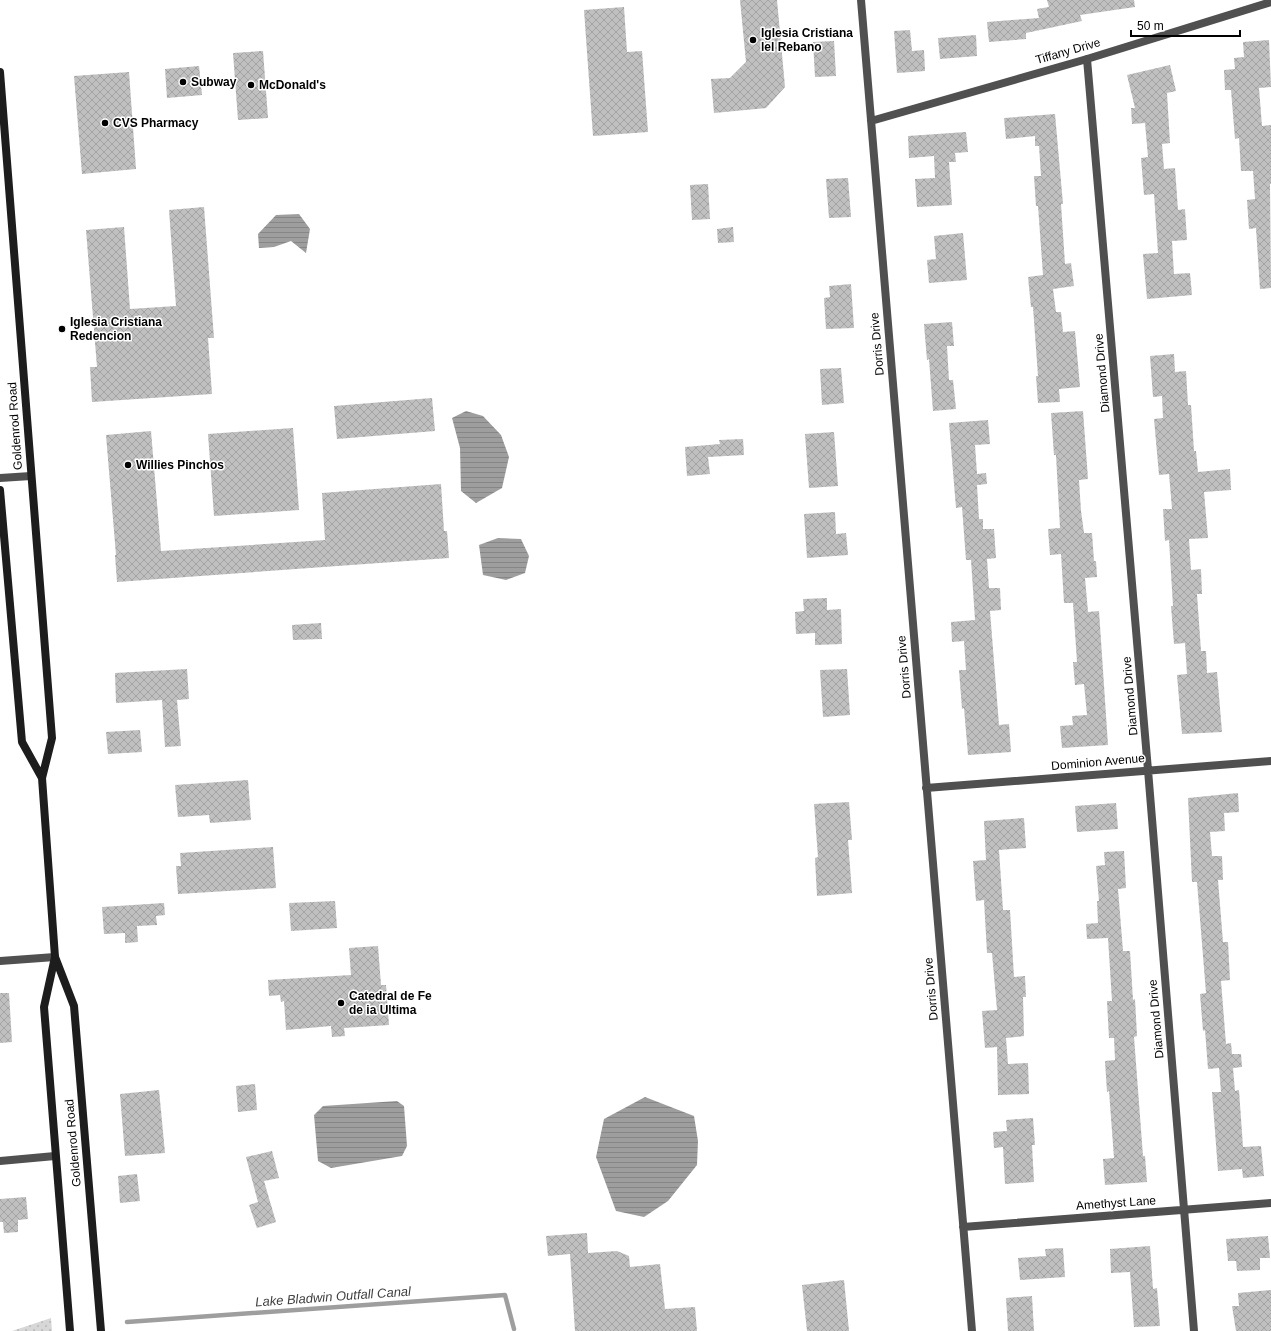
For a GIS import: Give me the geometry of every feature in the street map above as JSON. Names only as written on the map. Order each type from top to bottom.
[{"type":"main road","name":"Goldenrod Road","points":[[0,72],[52,738],[42,778],[55,957],[44,1007],[70,1331]]},
{"type":"main road","name":"Goldenrod Road","points":[[0,490],[22,742],[42,778]]},
{"type":"main road","name":"Goldenrod Road","points":[[55,957],[74,1006],[101,1331]]},
{"type":"street","name":"Dorris Drive","points":[[860,0],[972,1331]]},
{"type":"street","name":"Tiffany Drive","points":[[870,121],[1086,59],[1271,2]]},
{"type":"street","name":"Diamond Drive","points":[[1086,59],[1148,770],[1194,1331]]},
{"type":"street","points":[[0,478],[31,476]]},
{"type":"street","name":"Dominion Avenue","points":[[926,788],[1271,761]]},
{"type":"street","points":[[0,961],[55,957]]},
{"type":"street","points":[[0,1161],[55,1156]]},
{"type":"street","name":"Amethyst Lane","points":[[963,1227],[1271,1203]]},
{"type":"shaded area","points":[[299,214],[310,229],[306,253],[291,241],[274,247],[259,248],[258,234],[276,215]]},
{"type":"shaded area","points":[[466,411],[483,416],[501,435],[509,457],[502,488],[476,503],[461,491],[460,448],[452,418]]},
{"type":"shaded area","points":[[498,538],[521,539],[529,556],[525,573],[506,580],[483,575],[479,545]]},
{"type":"shaded area","points":[[645,1097],[694,1116],[698,1141],[697,1165],[668,1201],[644,1217],[616,1211],[596,1157],[604,1119]]},
{"type":"shaded area","points":[[397,1101],[404,1106],[407,1146],[402,1156],[331,1168],[318,1161],[314,1115],[323,1106]]},
{"type":"shaded area","points":[[51,1318],[52,1331],[12,1331]]},
{"type":"building","points":[[740,0],[777,0],[785,87],[766,108],[714,113],[711,79],[730,78],[746,62]]},
{"type":"building","points":[[1047,0],[1134,0],[1135,7],[1080,15],[1082,21],[1026,33],[1026,39],[989,42],[987,22],[1039,18],[1037,9],[1049,7]]},
{"type":"building","points":[[624,7],[627,52],[642,51],[648,132],[593,136],[584,10]]},
{"type":"building","points":[[910,30],[912,51],[924,50],[925,71],[897,73],[894,31]]},
{"type":"building","points":[[976,35],[977,56],[940,59],[938,38]]},
{"type":"building","points":[[1269,40],[1271,87],[1259,88],[1262,126],[1271,125],[1271,288],[1260,289],[1256,228],[1249,229],[1247,200],[1255,199],[1253,171],[1241,171],[1239,138],[1235,139],[1231,90],[1225,90],[1224,70],[1235,69],[1234,58],[1244,57],[1243,42]]},
{"type":"building","points":[[834,41],[836,76],[815,77],[813,42]]},
{"type":"building","name":"McDonald's","points":[[263,51],[268,118],[238,120],[233,53]]},
{"type":"building","points":[[1170,65],[1176,91],[1167,93],[1170,143],[1162,144],[1164,169],[1175,168],[1178,210],[1185,209],[1187,240],[1172,241],[1174,274],[1190,273],[1192,295],[1147,299],[1143,254],[1158,253],[1154,194],[1144,195],[1141,158],[1148,157],[1145,123],[1132,124],[1131,108],[1135,108],[1127,75]]},
{"type":"building","name":"Subway","points":[[199,66],[202,95],[167,98],[165,69]]},
{"type":"building","name":"CVS Pharmacy","points":[[129,72],[136,169],[82,174],[74,76]]},
{"type":"building","points":[[1055,114],[1063,204],[1061,204],[1065,264],[1071,263],[1074,286],[1053,289],[1056,312],[1061,312],[1063,332],[1075,331],[1080,387],[1059,389],[1060,402],[1038,403],[1036,376],[1038,376],[1033,307],[1031,307],[1028,277],[1043,275],[1038,206],[1036,206],[1034,176],[1041,176],[1039,146],[1035,146],[1035,136],[1006,139],[1004,118]]},
{"type":"building","points":[[966,132],[968,152],[955,153],[956,162],[949,162],[952,205],[917,207],[915,179],[935,178],[934,156],[909,158],[908,136]]},
{"type":"building","points":[[848,178],[851,217],[829,218],[826,179]]},
{"type":"building","points":[[708,184],[710,219],[692,220],[690,185]]},
{"type":"building","points":[[204,207],[214,338],[208,338],[212,394],[92,402],[90,367],[97,367],[86,230],[124,227],[130,309],[176,306],[169,210]]},
{"type":"building","points":[[733,227],[734,242],[718,243],[717,229]]},
{"type":"building","points":[[963,233],[967,280],[929,283],[927,260],[936,259],[934,236]]},
{"type":"building","points":[[851,284],[854,328],[826,329],[824,298],[830,297],[829,286]]},
{"type":"building","points":[[952,322],[954,346],[947,346],[949,380],[953,380],[956,409],[933,411],[929,359],[927,360],[924,324]]},
{"type":"building","points":[[1174,354],[1175,372],[1186,371],[1188,405],[1191,405],[1194,451],[1196,451],[1198,472],[1230,469],[1231,490],[1204,492],[1208,538],[1189,539],[1191,570],[1201,569],[1202,594],[1197,594],[1201,651],[1206,651],[1207,673],[1217,672],[1222,732],[1182,734],[1177,675],[1187,674],[1185,643],[1174,644],[1169,540],[1165,541],[1163,509],[1172,509],[1169,474],[1159,475],[1154,419],[1163,418],[1162,396],[1153,397],[1150,356]]},
{"type":"building","points":[[841,368],[844,403],[822,405],[820,369]]},
{"type":"building","points":[[432,398],[435,431],[337,439],[334,406]]},
{"type":"building","points":[[1083,411],[1088,479],[1079,480],[1081,511],[1084,533],[1092,533],[1097,577],[1085,578],[1088,612],[1099,611],[1108,745],[1062,748],[1060,726],[1073,725],[1072,716],[1087,715],[1084,684],[1075,685],[1073,662],[1077,662],[1073,603],[1064,603],[1061,554],[1050,555],[1048,529],[1060,528],[1056,455],[1054,455],[1051,413]]},
{"type":"building","points":[[988,420],[990,444],[975,445],[977,474],[986,473],[987,484],[977,485],[979,519],[983,519],[983,529],[994,529],[996,558],[987,559],[989,588],[1000,588],[1001,610],[990,611],[999,725],[1009,724],[1011,752],[968,755],[959,670],[966,670],[964,641],[952,642],[951,622],[975,620],[971,560],[966,560],[962,507],[956,508],[949,423]]},
{"type":"building","points":[[293,428],[299,510],[214,516],[208,434]]},
{"type":"building","points":[[151,431],[161,551],[325,540],[322,493],[441,484],[444,531],[447,531],[449,558],[117,582],[106,435]]},
{"type":"building","points":[[834,432],[838,486],[809,488],[805,434]]},
{"type":"building","points":[[743,439],[744,455],[708,457],[710,474],[687,476],[685,447],[720,444],[719,440]]},
{"type":"building","points":[[835,512],[836,534],[846,533],[848,555],[807,558],[804,514]]},
{"type":"building","points":[[827,598],[827,610],[841,609],[842,644],[815,645],[815,633],[796,634],[795,612],[804,611],[803,599]]},
{"type":"building","points":[[321,623],[322,639],[293,640],[292,625]]},
{"type":"building","points":[[187,669],[189,699],[177,700],[181,746],[165,747],[162,700],[116,703],[115,673]]},
{"type":"building","points":[[847,669],[850,715],[823,717],[820,670]]},
{"type":"building","points":[[140,730],[142,752],[108,754],[106,732]]},
{"type":"building","points":[[248,780],[251,820],[210,823],[209,815],[178,817],[175,785]]},
{"type":"building","points":[[1238,793],[1239,812],[1224,813],[1225,831],[1210,832],[1212,856],[1222,856],[1223,880],[1218,880],[1223,942],[1228,942],[1230,980],[1221,981],[1226,1044],[1231,1043],[1232,1054],[1241,1054],[1242,1067],[1233,1068],[1235,1091],[1239,1090],[1243,1147],[1261,1146],[1264,1176],[1243,1178],[1242,1169],[1218,1171],[1212,1092],[1221,1092],[1219,1068],[1208,1069],[1205,1030],[1203,1031],[1200,994],[1206,993],[1197,882],[1192,882],[1188,798]]},
{"type":"building","points":[[849,802],[852,840],[848,840],[852,893],[817,896],[815,858],[818,857],[814,804]]},
{"type":"building","points":[[1116,803],[1118,829],[1077,832],[1075,806]]},
{"type":"building","points":[[1024,818],[1026,848],[999,850],[1003,910],[1010,910],[1014,977],[1025,976],[1026,997],[1023,997],[1024,1036],[1006,1038],[1008,1064],[1028,1063],[1029,1094],[998,1095],[997,1047],[985,1048],[982,1011],[997,1010],[992,953],[987,953],[984,900],[976,901],[973,861],[986,860],[984,821]]},
{"type":"building","points":[[273,847],[276,888],[178,894],[176,866],[181,866],[180,853]]},
{"type":"building","points":[[1124,851],[1126,888],[1118,889],[1123,951],[1130,951],[1133,1000],[1135,999],[1137,1036],[1134,1037],[1143,1156],[1145,1156],[1147,1182],[1105,1185],[1103,1159],[1114,1158],[1109,1091],[1107,1092],[1105,1061],[1115,1060],[1114,1038],[1109,1038],[1107,1001],[1112,1001],[1108,938],[1087,939],[1086,924],[1098,923],[1097,901],[1099,901],[1096,866],[1105,865],[1104,852]]},
{"type":"building","points":[[335,901],[337,928],[291,931],[289,903]]},
{"type":"building","points":[[164,903],[165,915],[156,916],[157,925],[137,926],[138,942],[125,943],[125,933],[104,934],[102,907]]},
{"type":"building","points":[[378,946],[381,985],[386,985],[389,1025],[344,1028],[345,1036],[332,1037],[331,1026],[286,1030],[284,1001],[281,1002],[280,995],[269,996],[268,980],[351,975],[349,948]]},
{"type":"building","points":[[0,993],[9,993],[12,1042],[0,1043]]},
{"type":"building","points":[[255,1084],[257,1110],[238,1112],[236,1086]]},
{"type":"building","points":[[159,1090],[165,1153],[125,1156],[120,1094]]},
{"type":"building","points":[[1033,1118],[1035,1145],[1032,1145],[1034,1182],[1005,1184],[1003,1147],[994,1148],[993,1132],[1007,1131],[1006,1120]]},
{"type":"building","points":[[272,1151],[279,1178],[264,1181],[276,1222],[257,1228],[249,1205],[258,1202],[246,1157]]},
{"type":"building","points":[[137,1174],[140,1201],[120,1203],[118,1176]]},
{"type":"building","points":[[26,1197],[28,1219],[18,1220],[18,1232],[4,1233],[3,1222],[0,1222],[0,1199]]},
{"type":"building","points":[[587,1233],[588,1253],[617,1251],[629,1256],[630,1267],[660,1264],[665,1309],[695,1307],[697,1331],[575,1331],[570,1254],[548,1256],[546,1236]]},
{"type":"building","points":[[1268,1236],[1270,1258],[1260,1258],[1260,1270],[1237,1271],[1236,1261],[1228,1261],[1226,1239]]},
{"type":"building","points":[[1150,1246],[1153,1289],[1157,1288],[1160,1326],[1134,1327],[1130,1272],[1111,1273],[1110,1249]]},
{"type":"building","points":[[1063,1248],[1065,1277],[1020,1280],[1018,1258],[1046,1256],[1045,1249]]},
{"type":"building","points":[[844,1280],[849,1331],[807,1331],[802,1285]]},
{"type":"building","points":[[1271,1290],[1271,1331],[1236,1331],[1232,1306],[1239,1306],[1238,1293]]},
{"type":"building","points":[[1032,1296],[1034,1331],[1008,1331],[1006,1298]]},
{"type":"waterway","name":"Lake Bladwin Outfall Canal","points":[[127,1322],[505,1295],[514,1329]]},
{"type":"place","name":"Iglesia Cristiana lel Rebano","points":[[753,40]]},
{"type":"place","name":"Subway","points":[[183,82]]},
{"type":"place","name":"McDonald's","points":[[251,85]]},
{"type":"place","name":"CVS Pharmacy","points":[[105,123]]},
{"type":"place","name":"Iglesia Cristiana Redencion","points":[[62,329]]},
{"type":"place","name":"Willies Pinchos","points":[[128,465]]},
{"type":"place","name":"Catedral de Fe de ia Ultima","points":[[341,1003]]}]
